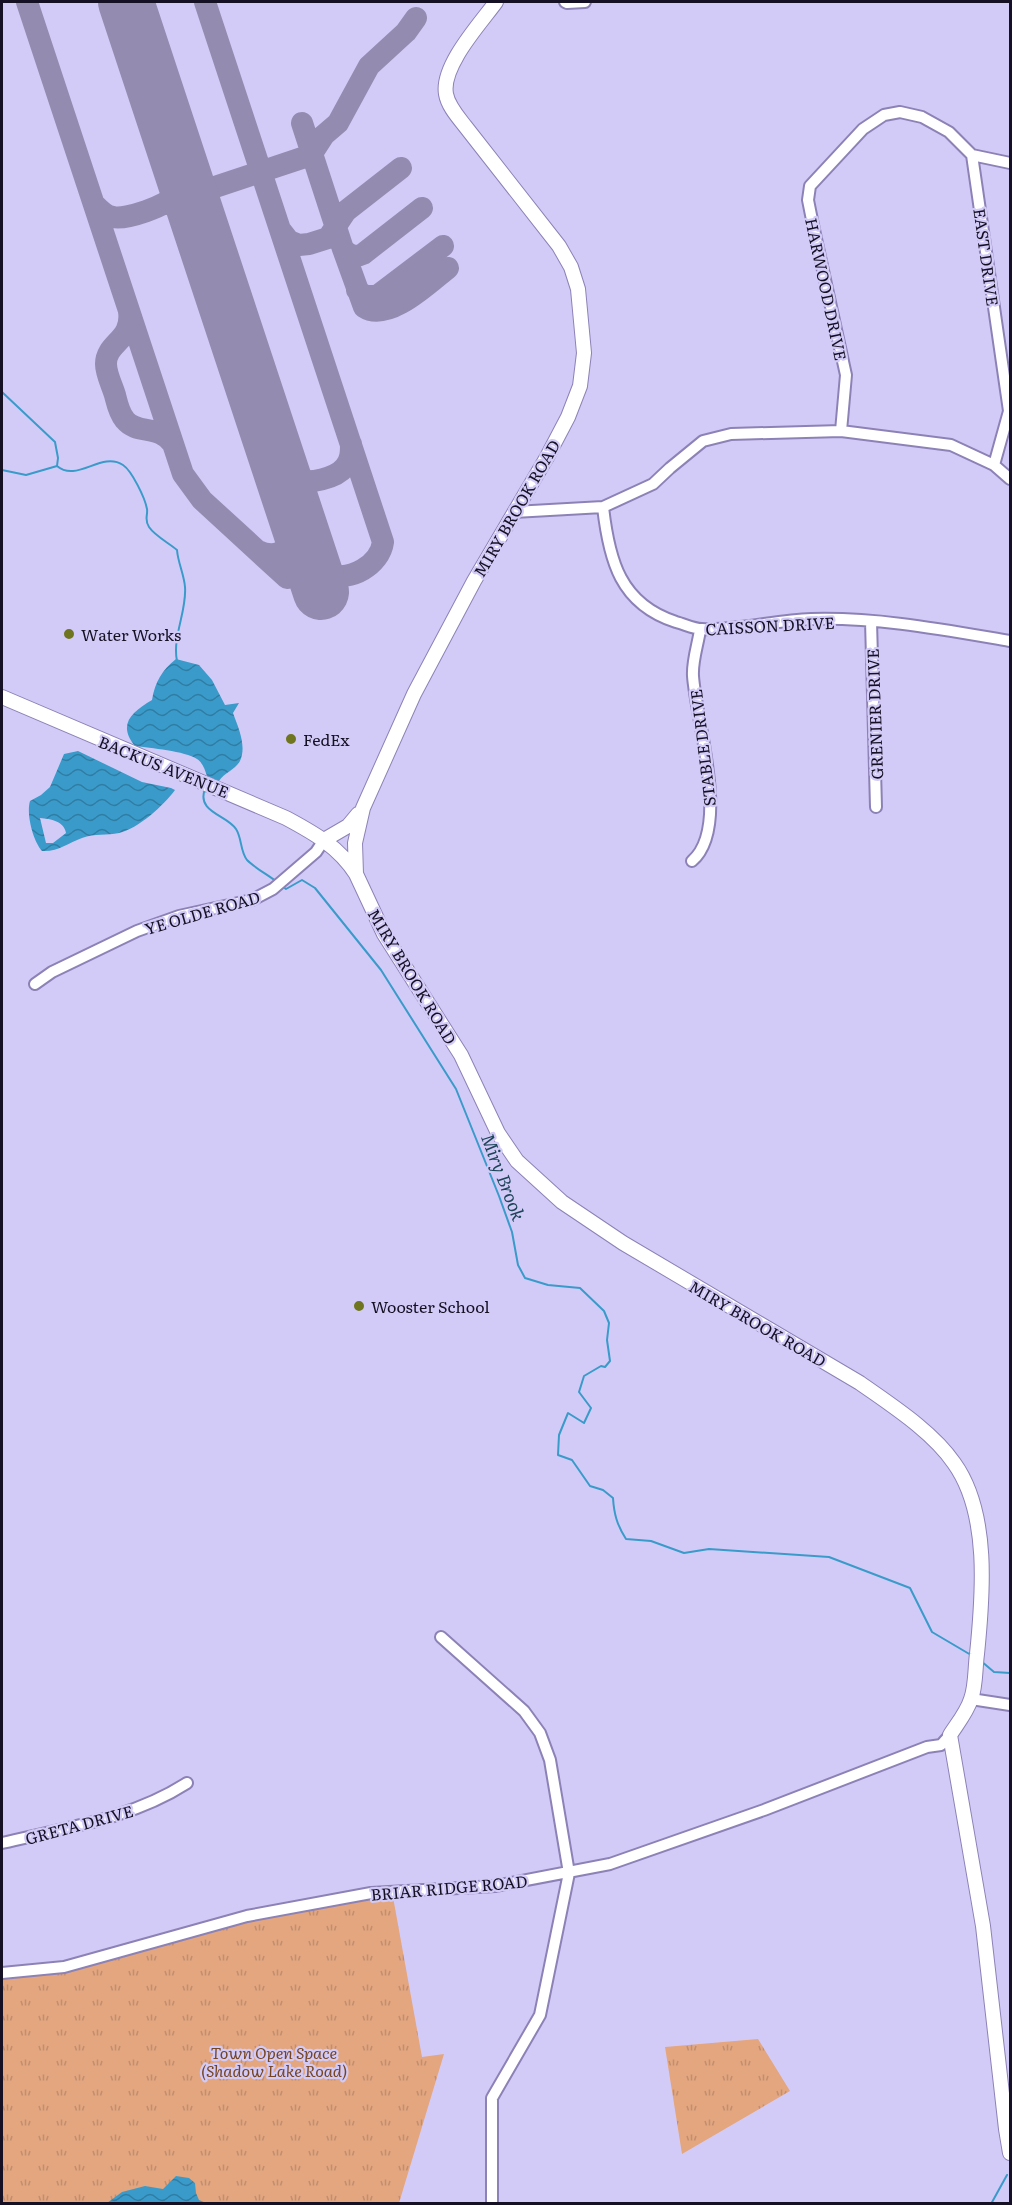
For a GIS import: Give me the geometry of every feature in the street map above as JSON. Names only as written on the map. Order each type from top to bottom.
[{"type":"main road","name":"MIRY BROOK ROAD","points":[[496,2],[453,62],[447,76],[446,94],[451,106],[465,126],[559,246],[571,267],[578,289],[584,353],[580,386],[568,417],[547,457],[514,512],[414,694],[363,808],[355,843],[356,874],[384,934],[461,1055],[498,1133],[517,1161],[540,1184],[562,1202],[623,1243],[860,1383],[903,1414],[953,1462],[970,1490],[978,1524],[982,1602],[971,1699],[950,1735]]},
{"type":"main road","name":"BACKUS AVENUE","points":[[2,697],[286,818],[324,840],[348,861],[356,874]]},
{"type":"main road","points":[[324,840],[348,826],[363,808]]},
{"type":"main road","points":[[950,1735],[983,1926],[1006,2129],[1011,2153]]},
{"type":"street","points":[[565,2],[585,2]]},
{"type":"street","name":"HARWOOD DRIVE","points":[[841,430],[846,375],[808,200],[810,186],[863,129],[884,115],[900,112],[922,117],[949,132],[972,155]]},
{"type":"street","points":[[972,155],[1011,163]]},
{"type":"street","name":"EAST DRIVE","points":[[972,155],[1009,411],[994,465]]},
{"type":"street","points":[[514,512],[603,507],[653,484],[703,441],[731,434],[841,430],[951,445],[994,465],[1011,478]]},
{"type":"street","name":"CAISSON DRIVE","points":[[603,507],[608,545],[617,569],[632,596],[647,608],[669,620],[700,630],[810,619],[871,621],[946,629],[1011,640]]},
{"type":"street","name":"GRENIER DRIVE","points":[[871,621],[876,807]]},
{"type":"street","name":"STABLE DRIVE","points":[[692,861],[701,853],[707,839],[710,816],[709,782],[693,674],[700,630]]},
{"type":"street","name":"YE OLDE ROAD","points":[[35,984],[52,972],[137,931],[179,916],[252,900],[280,884],[316,852],[324,840]]},
{"type":"street","points":[[441,1637],[524,1711],[540,1733],[550,1760],[569,1873],[540,2015],[492,2098],[492,2204]]},
{"type":"street","points":[[971,1699],[1011,1705]]},
{"type":"street","name":"BRIAR RIDGE ROAD","points":[[2,1973],[64,1967],[247,1916],[371,1893],[495,1886],[610,1864],[764,1810],[927,1747],[941,1745],[950,1735]]},
{"type":"street","name":"GRETA DRIVE","points":[[2,1844],[125,1814],[154,1802],[187,1783]]},
{"type":"green space","name":"Town Open Space (Shadow Lake Road)","points":[[393,1897],[422,2057],[444,2054],[399,2203],[2,2204],[2,1977],[64,1972],[244,1921],[369,1899]]},
{"type":"green space","points":[[758,2039],[790,2091],[682,2154],[665,2047]]},
{"type":"water","points":[[176,659],[199,665],[212,680],[225,705],[239,703],[233,713],[241,737],[242,755],[238,764],[219,781],[207,776],[201,762],[192,756],[135,746],[127,731],[129,719],[138,709],[152,700],[160,677]]},
{"type":"water","points":[[78,751],[142,782],[175,790],[150,816],[126,831],[87,836],[58,849],[42,851],[31,827],[30,801],[50,787],[64,754]],"holes":[[[40,818],[60,823],[66,833],[53,843],[46,843]]]},
{"type":"water","points":[[176,2176],[189,2178],[195,2183],[199,2200],[206,2203],[107,2203],[122,2192],[145,2186],[163,2189]]},
{"type":"waterway","name":"Miry Brook","points":[[2,392],[55,442],[57,466],[73,471],[106,462],[115,462],[123,465],[138,485],[146,504],[149,527],[177,550],[179,559],[185,596],[176,643],[177,661]]},
{"type":"waterway","name":"Miry Brook","points":[[2,470],[26,475],[57,466]]},
{"type":"waterway","name":"Miry Brook","points":[[205,789],[203,797],[205,803],[208,808],[236,829],[247,860],[277,882]]},
{"type":"waterway","name":"Miry Brook","points":[[282,886],[286,889],[302,880],[315,888],[381,970],[456,1089],[499,1196],[512,1232],[518,1265],[525,1278],[548,1285],[580,1288],[604,1311],[609,1323],[607,1340],[610,1361],[605,1367],[601,1366],[584,1376],[579,1392],[591,1408],[584,1423],[568,1413],[559,1435],[558,1455],[572,1460],[590,1486],[603,1490],[613,1498],[620,1529],[626,1539],[651,1541],[684,1553],[709,1549],[829,1557],[910,1588],[932,1632],[971,1655]]},
{"type":"waterway","name":"Miry Brook","points":[[981,1661],[994,1672],[1010,1673]]},
{"type":"waterway","name":"Miry Brook","points":[[991,2204],[1007,2175]]},
{"type":"taxiway","points":[[27,2],[183,474],[202,500],[287,578]]},
{"type":"taxiway","points":[[205,2],[383,542],[381,550],[370,564],[363,570],[346,576],[326,573],[310,560]]},
{"type":"taxiway","points":[[183,173],[198,184],[215,187],[311,155],[324,135],[338,123],[369,66],[406,32],[416,18]]},
{"type":"taxiway","points":[[302,123],[343,249],[348,253],[355,256],[363,254],[422,208]]},
{"type":"taxiway","points":[[282,232],[289,241],[299,245],[328,238],[346,211],[401,168]]},
{"type":"taxiway","points":[[94,204],[105,214],[113,217],[146,211],[164,204],[175,195],[183,173]]},
{"type":"taxiway","points":[[164,204],[180,206],[198,220]]},
{"type":"taxiway","points":[[357,290],[365,296],[377,296],[443,246]]},
{"type":"taxiway","points":[[343,249],[364,307],[374,311],[396,306],[448,268]]},
{"type":"taxiway","points":[[129,311],[127,329],[107,357],[108,376],[123,417],[130,425],[161,434],[173,444]]},
{"type":"taxiway","points":[[278,463],[288,474],[301,481],[322,479],[345,467],[350,459],[351,444]]},
{"type":"taxiway","points":[[258,551],[275,554],[288,546],[292,540],[296,515]]},
{"type":"runway","points":[[126,2],[321,592]]},
{"type":"place","name":"Water Works","points":[[69,634]]},
{"type":"place","name":"FedEx","points":[[291,739]]},
{"type":"place","name":"Wooster School","points":[[359,1306]]}]
